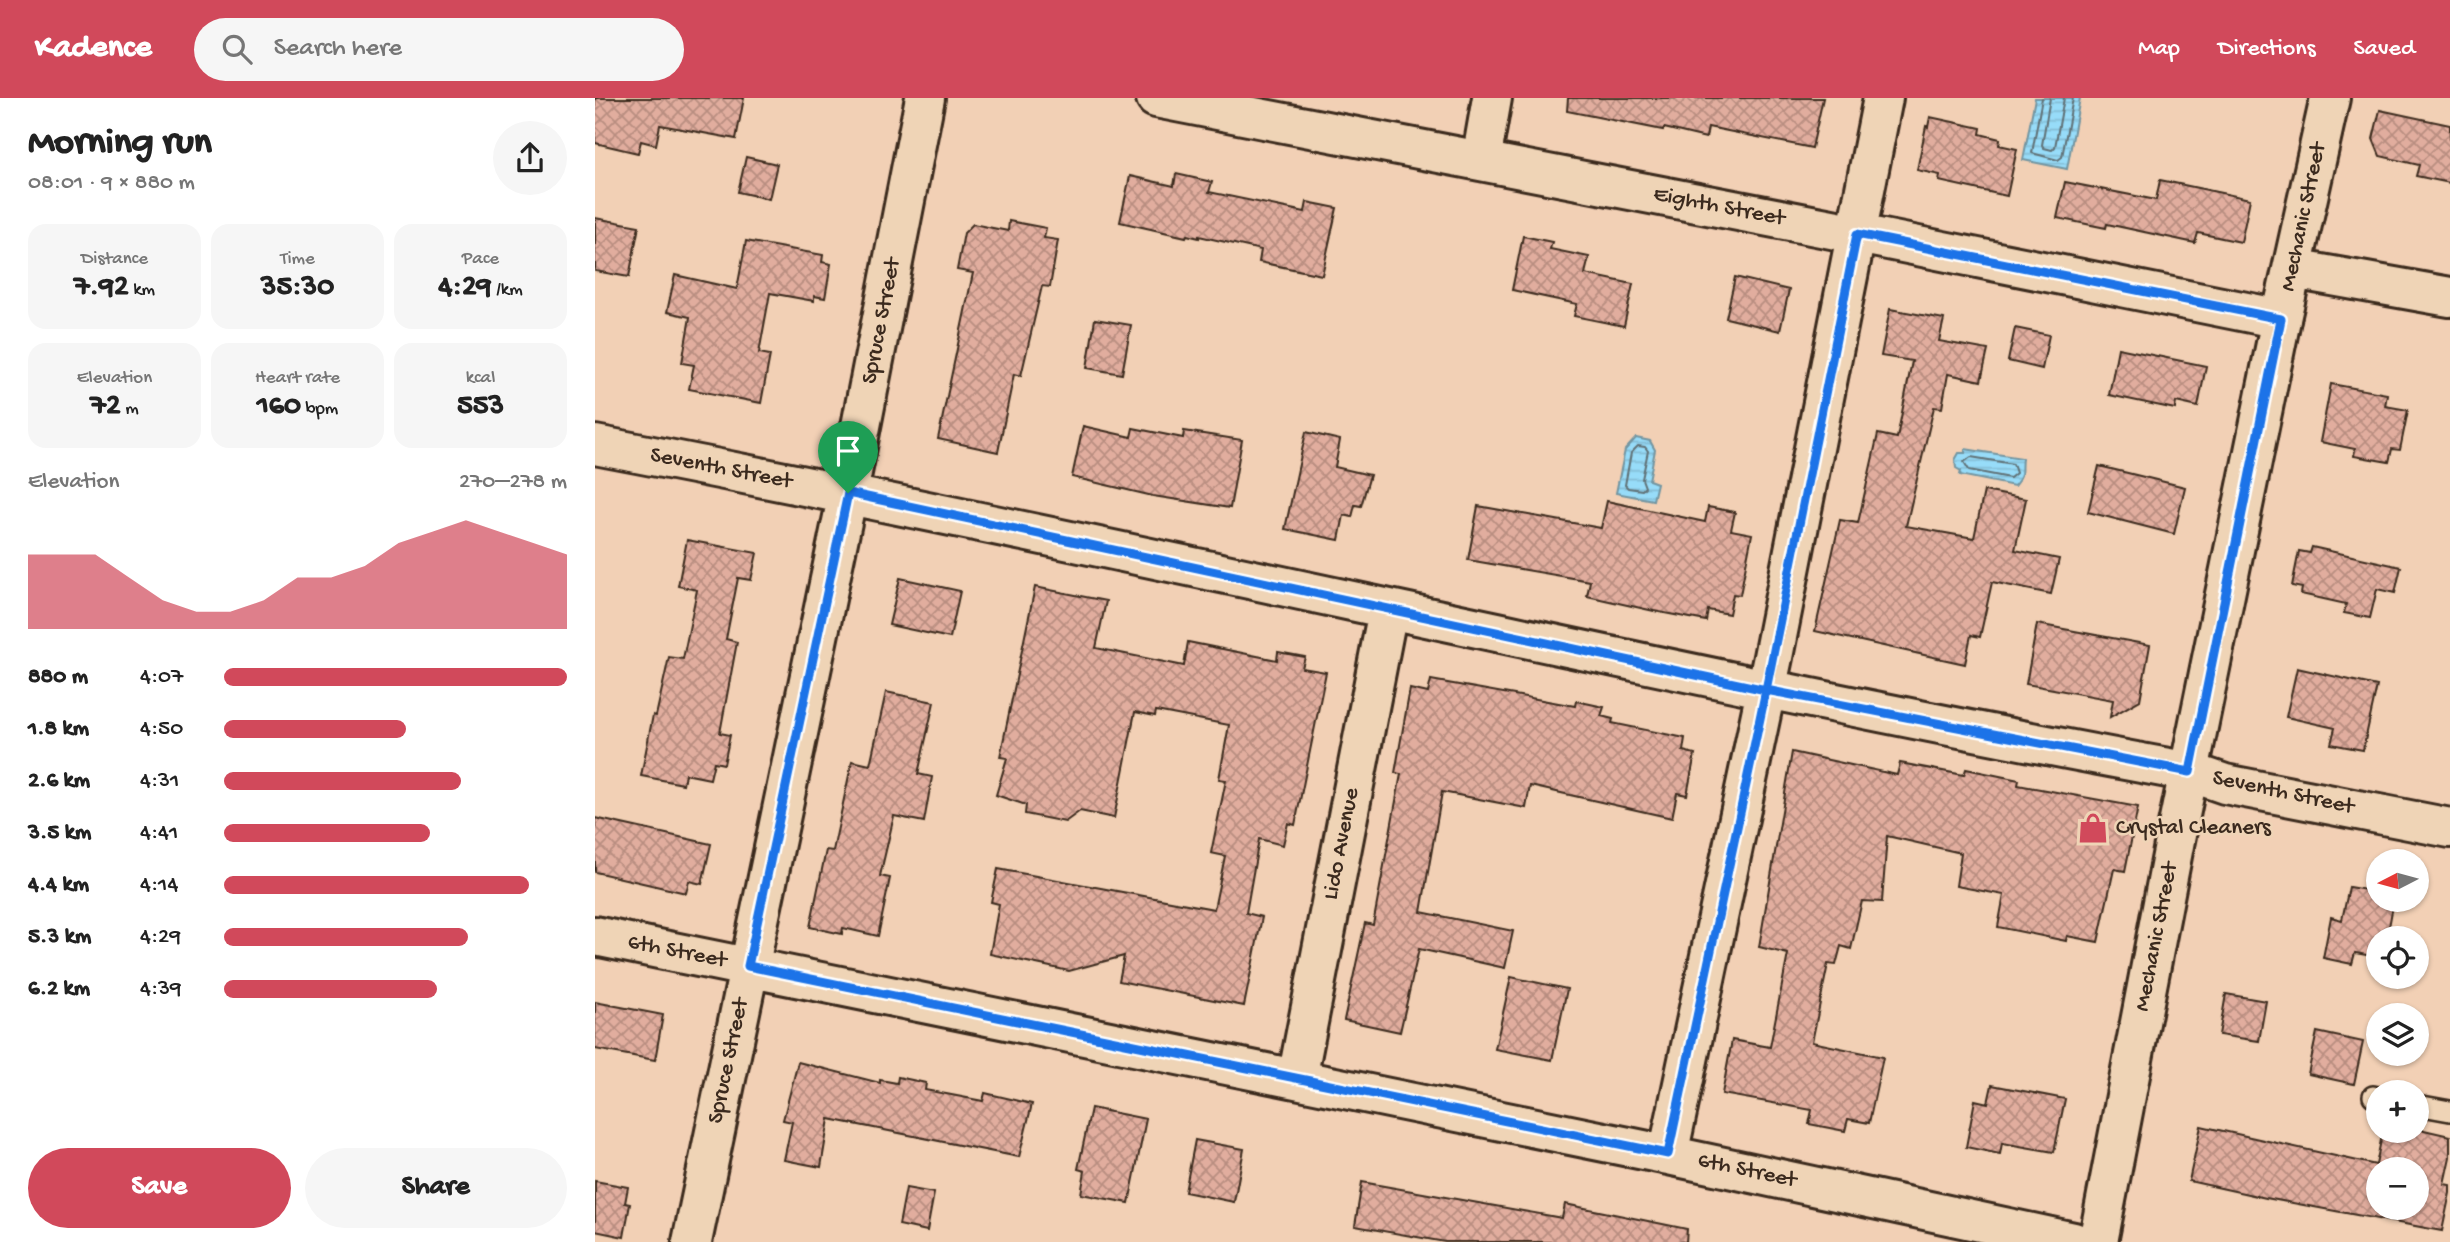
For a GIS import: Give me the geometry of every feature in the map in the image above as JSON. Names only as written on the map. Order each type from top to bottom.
[{"type":"street","name":"Spruce Street","points":[[692,1242],[848,493],[925,98]]},
{"type":"street","name":"Eighth Street","points":[[1156,98],[2281,319]]},
{"type":"street","points":[[1481,161],[1492,98]]},
{"type":"street","points":[[1668,1154],[1766,690],[1883,98]]},
{"type":"street","name":"Mechanic Street","points":[[2098,1242],[2281,319],[2329,98]]},
{"type":"street","points":[[2293,269],[2450,297]]},
{"type":"street","name":"Seventh Street","points":[[595,445],[848,493],[1766,690],[2190,772],[2225,784],[2450,828]]},
{"type":"street","name":"Lido Avenue","points":[[1297,1079],[1388,610]]},
{"type":"street","name":"6th Street","points":[[595,936],[1668,1154],[2074,1242]]},
{"type":"lane","points":[[2429,1107],[2450,1111]]},
{"type":"water","points":[[2035,98],[2080,98],[2067,169],[2023,160]]},
{"type":"water","points":[[1636,438],[1650,441],[1655,450],[1649,480],[1657,483],[1653,500],[1616,493],[1625,450]]},
{"type":"water","points":[[1965,449],[2022,458],[2020,478],[2014,486],[1960,475],[1961,471],[1956,468],[1955,460],[1959,453],[1965,453]]},
{"type":"building","points":[[595,98],[744,98],[736,139],[660,125],[656,145],[641,141],[638,153],[595,143]]},
{"type":"building","points":[[1568,98],[1823,98],[1812,148],[1708,127],[1706,138],[1567,111]]},
{"type":"building","points":[[2380,110],[2450,125],[2450,183],[2416,176],[2419,165],[2380,156],[2373,139]]},
{"type":"building","points":[[1930,117],[1981,128],[1980,134],[2000,139],[1999,145],[2017,149],[2007,196],[1939,181],[1940,175],[1917,170]]},
{"type":"building","points":[[746,157],[777,164],[769,199],[738,192]]},
{"type":"building","points":[[1176,174],[1212,182],[1209,192],[1305,212],[1307,202],[1337,208],[1322,275],[1259,262],[1261,250],[1120,222],[1130,176],[1174,186]]},
{"type":"building","points":[[2160,180],[2250,199],[2241,242],[2198,233],[2195,243],[2107,224],[2106,228],[2057,218],[2065,182],[2156,200]]},
{"type":"building","points":[[595,218],[639,226],[629,277],[595,271]]},
{"type":"building","points":[[1009,221],[1046,228],[1044,238],[1058,240],[1050,287],[1042,286],[1021,376],[1014,374],[998,452],[938,439],[973,273],[957,270],[964,233],[973,224],[1008,231]]},
{"type":"building","points":[[1523,236],[1552,242],[1550,249],[1589,257],[1585,274],[1633,284],[1624,326],[1574,316],[1577,304],[1512,290]]},
{"type":"building","points":[[746,241],[823,255],[822,262],[831,264],[825,298],[814,296],[814,301],[770,293],[759,353],[770,355],[761,403],[689,389],[694,365],[682,363],[690,317],[667,312],[675,275],[737,289]]},
{"type":"building","points":[[1735,277],[1789,290],[1780,331],[1726,318]]},
{"type":"building","points":[[1890,309],[1944,319],[1939,341],[1988,350],[1981,381],[1948,374],[1942,408],[1934,407],[1906,526],[1974,538],[1984,491],[2026,499],[2015,550],[2059,559],[2051,594],[1992,582],[1980,637],[1971,635],[1965,664],[1815,631],[1840,520],[1858,523],[1878,434],[1897,438],[1912,361],[1881,356]]},
{"type":"building","points":[[1095,319],[1131,325],[1122,374],[1087,368]]},
{"type":"building","points":[[2015,328],[2049,335],[2042,369],[2008,361]]},
{"type":"building","points":[[2118,348],[2206,366],[2198,407],[2176,402],[2175,409],[2109,395]]},
{"type":"building","points":[[2331,384],[2387,394],[2385,406],[2408,410],[2400,450],[2392,449],[2389,462],[2354,456],[2355,449],[2320,442]]},
{"type":"building","points":[[1083,426],[1131,437],[1133,428],[1183,438],[1184,431],[1242,440],[1230,508],[1153,496],[1072,477]]},
{"type":"building","points":[[1306,432],[1340,440],[1335,467],[1370,475],[1361,506],[1355,505],[1352,517],[1344,515],[1339,540],[1285,529]]},
{"type":"building","points":[[2099,466],[2185,487],[2174,534],[2088,512]]},
{"type":"building","points":[[1607,501],[1705,522],[1708,507],[1735,512],[1731,530],[1752,534],[1740,595],[1733,594],[1729,614],[1708,610],[1706,621],[1654,611],[1587,596],[1590,581],[1468,560],[1478,506],[1601,528]]},
{"type":"building","points":[[687,540],[757,553],[751,580],[738,578],[726,639],[737,642],[720,733],[730,735],[724,764],[714,762],[710,779],[685,774],[683,784],[641,776],[653,715],[656,716],[669,657],[683,659],[697,590],[678,586]]},
{"type":"building","points":[[2312,547],[2401,567],[2395,593],[2377,589],[2370,618],[2344,613],[2346,604],[2301,594],[2302,588],[2292,586],[2299,551],[2310,553]]},
{"type":"building","points":[[900,578],[960,591],[950,638],[889,625]]},
{"type":"building","points":[[1035,587],[1106,601],[1096,648],[1184,666],[1188,642],[1277,660],[1278,652],[1305,657],[1302,668],[1326,672],[1295,825],[1288,823],[1283,845],[1259,839],[1246,913],[1262,917],[1244,1006],[1119,981],[1124,956],[1069,971],[990,954],[999,904],[991,902],[998,869],[1214,909],[1225,856],[1211,853],[1226,780],[1219,779],[1229,725],[1156,711],[1155,716],[1135,712],[1114,818],[1080,811],[1065,822],[1025,814],[1026,805],[996,795],[1007,758],[1000,757]]},
{"type":"building","points":[[2037,624],[2150,645],[2140,700],[2110,717],[2113,700],[2026,684]]},
{"type":"building","points":[[2297,668],[2377,686],[2363,750],[2331,744],[2335,728],[2286,717]]},
{"type":"building","points":[[1431,680],[1575,706],[1576,701],[1604,707],[1601,716],[1613,719],[1612,723],[1685,738],[1683,751],[1695,754],[1687,795],[1677,793],[1672,818],[1530,786],[1526,808],[1442,792],[1421,912],[1513,931],[1505,968],[1419,949],[1400,1032],[1344,1020],[1365,923],[1373,925],[1401,774],[1395,773],[1410,689],[1428,693]]},
{"type":"building","points":[[886,692],[934,702],[918,774],[932,777],[924,822],[894,816],[880,876],[890,878],[878,936],[843,928],[842,934],[810,927],[826,850],[833,851],[852,761],[870,765]]},
{"type":"building","points":[[1792,752],[1897,775],[1900,763],[1964,775],[1966,769],[2019,780],[2018,785],[2138,807],[2125,871],[2114,869],[2098,942],[2067,936],[2066,941],[1998,927],[2004,895],[1956,886],[1961,853],[1887,836],[1882,902],[1862,901],[1851,949],[1841,946],[1836,965],[1828,964],[1812,1042],[1883,1057],[1869,1123],[1848,1119],[1845,1131],[1809,1124],[1812,1110],[1722,1094],[1732,1040],[1770,1047],[1788,954],[1759,947]]},
{"type":"building","points":[[595,818],[711,844],[702,884],[689,881],[686,893],[595,872]]},
{"type":"building","points":[[2349,887],[2366,890],[2366,912],[2392,912],[2389,926],[2366,926],[2366,955],[2355,953],[2352,964],[2323,958],[2331,917],[2342,920]]},
{"type":"building","points":[[1511,977],[1567,989],[1552,1060],[1495,1049]]},
{"type":"building","points":[[2226,994],[2266,1001],[2259,1041],[2219,1035]]},
{"type":"building","points":[[595,1002],[663,1015],[655,1060],[595,1049]]},
{"type":"building","points":[[2317,1032],[2363,1042],[2354,1084],[2308,1074]]},
{"type":"building","points":[[798,1062],[880,1083],[880,1080],[897,1083],[898,1077],[926,1083],[925,1090],[983,1101],[985,1093],[1032,1104],[1019,1157],[829,1119],[821,1167],[784,1160],[792,1122],[783,1120]]},
{"type":"building","points":[[1992,1085],[2065,1099],[2054,1152],[2002,1143],[2000,1154],[1966,1147],[1975,1100],[1988,1103]]},
{"type":"building","points":[[1091,1108],[1146,1119],[1129,1203],[1081,1194],[1085,1171],[1078,1169]]},
{"type":"building","points":[[2201,1126],[2366,1163],[2366,1217],[2189,1181]]},
{"type":"building","points":[[2429,1131],[2450,1136],[2450,1157],[2444,1184],[2450,1185],[2450,1193],[2442,1231],[2383,1220],[2429,1220],[2429,1157],[2378,1157],[2380,1143],[2429,1143]]},
{"type":"building","points":[[1195,1140],[1244,1149],[1234,1202],[1185,1192]]},
{"type":"building","points":[[595,1181],[628,1187],[625,1203],[630,1204],[624,1237],[595,1231]]},
{"type":"building","points":[[1362,1182],[1562,1218],[1565,1204],[1687,1229],[1686,1242],[1445,1242],[1355,1226]]},
{"type":"building","points":[[906,1188],[934,1193],[927,1231],[899,1225]]},
{"type":"place","name":"Crystal Cleaners","points":[[2093,828]]},
{"type":"route","points":[[848,493],[748,966],[1668,1154],[1766,690],[2190,772],[2281,319],[1857,234],[1766,690],[848,493]]}]
